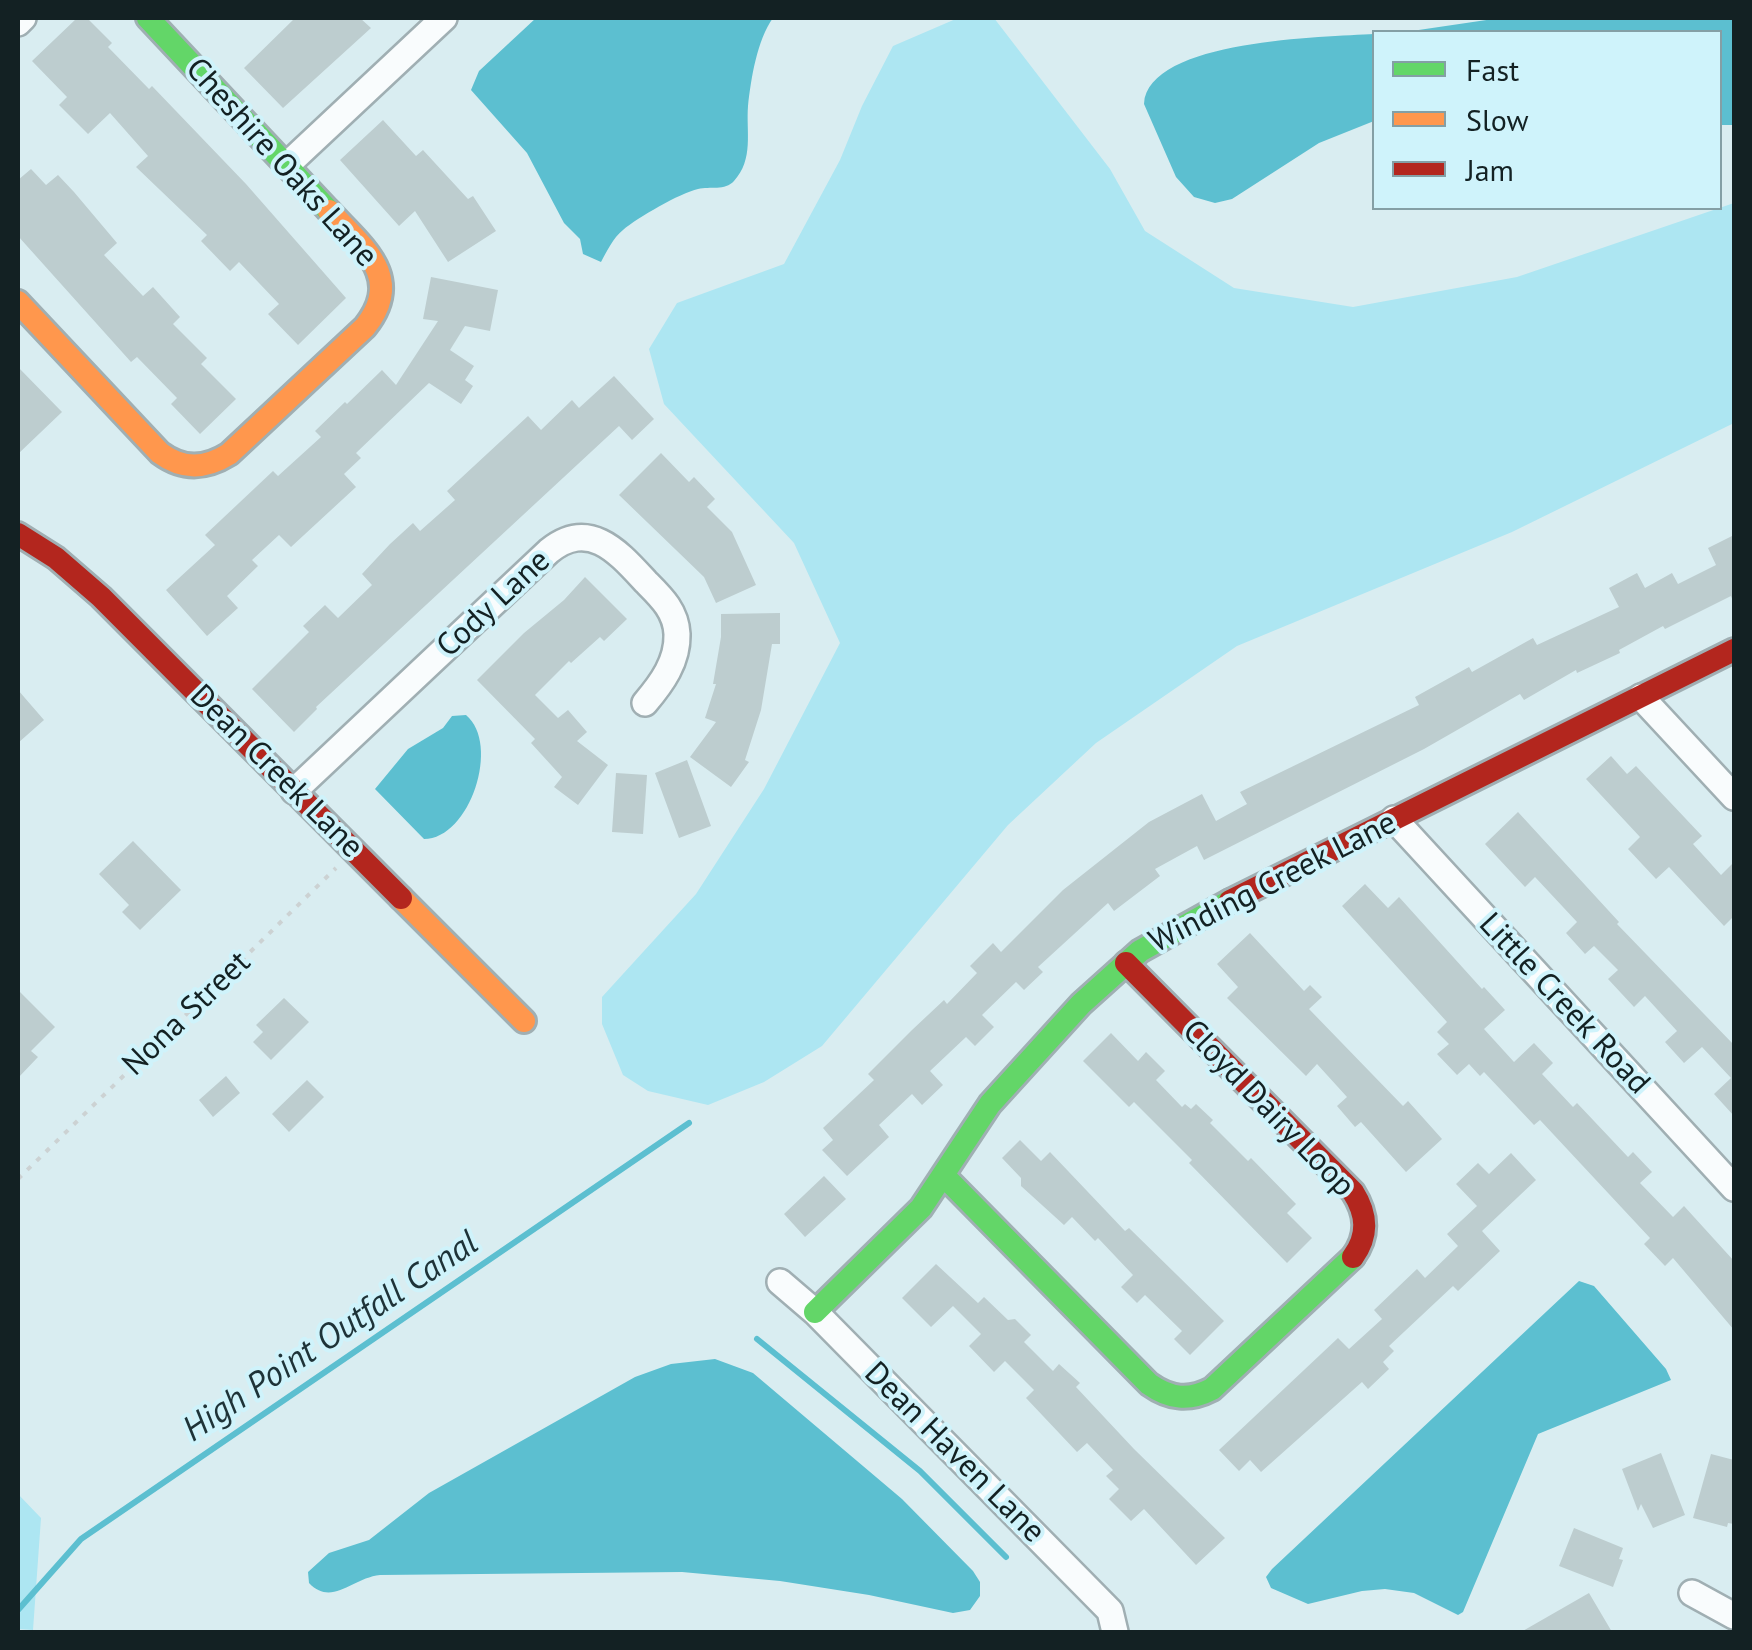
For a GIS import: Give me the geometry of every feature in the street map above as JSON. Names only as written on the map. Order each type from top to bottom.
[{"type":"street","points":[[18,23],[24,18]]},
{"type":"street","name":"Cheshire Oaks Lane","points":[[18,302],[167,459],[190,467],[220,460],[365,326],[381,302],[383,282],[376,263],[148,18]]},
{"type":"street","points":[[287,165],[444,18]]},
{"type":"street","name":"Dean Creek Lane","points":[[18,534],[56,558],[101,596],[524,1022]]},
{"type":"street","name":"Cody Lane","points":[[294,792],[549,551],[566,540],[588,538],[610,546],[672,612],[677,634],[673,659],[662,683],[645,703]]},
{"type":"street","name":"Winding Creek Lane","points":[[816,1312],[921,1208],[990,1104],[1067,1018],[1126,963],[1181,926],[1734,650]]},
{"type":"street","points":[[1642,696],[1734,797]]},
{"type":"street","name":"Little Creek Road","points":[[1394,820],[1734,1188]]},
{"type":"street","name":"Cloyd Dairy Loop","points":[[944,1176],[1149,1384],[1178,1398],[1200,1396],[1212,1389],[1354,1256],[1364,1241],[1366,1226],[1362,1206],[1353,1192],[1126,963]]},
{"type":"street","name":"Dean Haven Lane","points":[[780,1282],[816,1312],[1110,1610],[1116,1632]]},
{"type":"street","points":[[1692,1593],[1734,1616]]},
{"type":"path","name":"Nona Street","points":[[18,1179],[334,872],[345,842]]},
{"type":"shaded area","points":[[536,18],[773,18],[756,60],[748,106],[747,154],[734,181],[722,187],[690,191],[648,213],[619,233],[601,262],[583,254],[580,239],[564,223],[527,153],[471,90],[479,71]]},
{"type":"shaded area","points":[[958,18],[994,18],[1110,169],[1145,231],[1234,288],[1353,307],[1517,277],[1734,203],[1734,423],[1512,532],[1237,646],[1096,743],[1008,825],[822,1046],[764,1082],[708,1105],[648,1091],[623,1075],[602,1024],[602,997],[696,894],[764,789],[840,643],[794,543],[664,404],[649,349],[677,303],[784,264],[840,160],[893,46]]},
{"type":"shaded area","points":[[1500,18],[1734,18],[1734,125],[1722,125],[1722,30],[1419,30]]},
{"type":"shaded area","points":[[1372,34],[1372,122],[1319,143],[1232,199],[1215,203],[1194,197],[1176,177],[1144,104],[1153,82],[1175,66],[1206,54],[1281,40]]},
{"type":"shaded area","points":[[466,715],[476,729],[481,747],[475,788],[455,824],[440,835],[424,839],[375,789],[408,749],[443,728],[452,716]]},
{"type":"shaded area","points":[[1579,1281],[1594,1286],[1666,1369],[1671,1380],[1538,1434],[1463,1612],[1458,1615],[1414,1593],[1385,1589],[1308,1604],[1271,1588],[1266,1577],[1272,1569]]},
{"type":"shaded area","points":[[715,1359],[753,1373],[902,1499],[980,1582],[980,1596],[970,1610],[953,1613],[780,1581],[682,1572],[380,1575],[334,1592],[318,1590],[309,1583],[308,1572],[329,1553],[369,1540],[429,1493],[635,1377],[671,1364]]},
{"type":"shaded area","points":[[18,1494],[41,1518],[33,1630],[18,1629]]},
{"type":"building","points":[[77,18],[87,18],[112,43],[108,47],[149,89],[152,86],[246,184],[346,298],[298,345],[268,314],[279,304],[239,262],[230,271],[201,241],[207,235],[136,167],[148,156],[110,113],[88,134],[59,105],[67,97],[32,61]]},
{"type":"building","points":[[295,18],[360,18],[371,28],[283,108],[244,68]]},
{"type":"building","points":[[383,120],[416,156],[423,150],[468,199],[473,196],[496,231],[448,262],[415,211],[399,226],[340,160]]},
{"type":"building","points":[[31,169],[46,185],[58,175],[74,192],[117,243],[104,255],[143,296],[153,287],[180,317],[173,324],[207,358],[201,364],[236,399],[200,434],[171,404],[177,398],[137,357],[131,362],[18,236],[18,180]]},
{"type":"building","points":[[431,277],[498,290],[490,331],[465,326],[450,350],[474,366],[465,380],[473,386],[461,404],[429,383],[356,453],[361,458],[344,474],[356,487],[291,547],[279,535],[252,560],[258,566],[227,596],[238,608],[207,636],[166,590],[215,545],[205,535],[273,471],[278,476],[321,437],[315,431],[345,402],[382,370],[396,385],[438,321],[423,319]]},
{"type":"building","points":[[18,367],[62,412],[18,454]]},
{"type":"building","points":[[614,376],[654,419],[632,440],[619,426],[316,707],[294,732],[252,689],[309,632],[303,626],[325,605],[338,618],[372,585],[362,574],[390,544],[413,523],[420,531],[455,500],[447,491],[528,416],[541,430],[572,400],[579,408]]},
{"type":"building","points":[[661,453],[689,482],[694,477],[715,499],[707,507],[732,532],[756,585],[716,603],[704,577],[619,495]]},
{"type":"building","points":[[1734,535],[1734,604],[1731,596],[1665,629],[1663,626],[1619,650],[1620,653],[1577,673],[1576,670],[1524,700],[1520,694],[1424,749],[1204,860],[1197,846],[1155,869],[1160,876],[1114,911],[1108,903],[1038,967],[1043,972],[1024,990],[1016,982],[982,1015],[994,1027],[975,1046],[966,1037],[930,1071],[943,1085],[922,1105],[912,1094],[879,1125],[889,1137],[847,1176],[822,1150],[833,1140],[823,1128],[874,1080],[868,1074],[977,973],[970,966],[993,943],[1001,952],[1063,890],[1149,822],[1202,794],[1216,821],[1247,804],[1240,792],[1419,705],[1415,697],[1469,667],[1472,672],[1533,638],[1537,645],[1619,607],[1609,588],[1637,573],[1645,588],[1672,573],[1678,584],[1716,565],[1708,548]]},
{"type":"building","points":[[585,577],[627,619],[604,641],[600,637],[569,661],[535,695],[558,718],[568,710],[587,732],[577,741],[608,765],[578,805],[554,787],[562,777],[531,743],[535,739],[477,680]]},
{"type":"building","points":[[780,613],[780,644],[772,644],[761,710],[745,760],[749,762],[731,787],[690,757],[716,722],[705,718],[716,684],[721,614]]},
{"type":"building","points":[[18,690],[44,720],[18,743]]},
{"type":"building","points":[[1611,756],[1627,774],[1636,766],[1702,836],[1693,844],[1721,875],[1734,862],[1734,916],[1724,926],[1669,867],[1656,879],[1628,849],[1640,837],[1586,779]]},
{"type":"building","points":[[687,760],[711,826],[679,838],[655,773]]},
{"type":"building","points":[[616,773],[647,775],[643,834],[612,832]]},
{"type":"building","points":[[1518,812],[1617,924],[1734,1045],[1734,1116],[1714,1094],[1731,1078],[1702,1047],[1684,1063],[1665,1042],[1677,1031],[1645,996],[1634,1007],[1608,979],[1618,970],[1594,946],[1585,954],[1566,933],[1577,922],[1535,877],[1525,887],[1485,844]]},
{"type":"building","points":[[133,841],[181,890],[140,930],[122,912],[129,905],[99,874]]},
{"type":"building","points":[[1365,884],[1388,908],[1399,897],[1505,1010],[1484,1029],[1514,1062],[1534,1043],[1553,1063],[1542,1074],[1573,1107],[1577,1103],[1628,1157],[1633,1152],[1652,1172],[1640,1183],[1673,1217],[1684,1206],[1734,1261],[1734,1330],[1673,1258],[1665,1266],[1644,1244],[1650,1238],[1540,1120],[1534,1125],[1484,1072],[1480,1076],[1469,1064],[1457,1075],[1437,1054],[1449,1044],[1437,1032],[1447,1022],[1342,906]]},
{"type":"building","points":[[1250,933],[1304,991],[1310,985],[1322,997],[1309,1009],[1403,1106],[1408,1101],[1442,1139],[1406,1172],[1361,1122],[1355,1127],[1337,1106],[1347,1097],[1317,1064],[1306,1076],[1227,998],[1238,987],[1217,964]]},
{"type":"building","points":[[18,990],[55,1027],[31,1051],[38,1057],[18,1078]]},
{"type":"building","points":[[284,998],[309,1022],[271,1060],[253,1042],[263,1032],[256,1025]]},
{"type":"building","points":[[1111,1033],[1138,1061],[1146,1052],[1165,1071],[1156,1080],[1182,1107],[1185,1104],[1191,1109],[1196,1104],[1248,1161],[1251,1158],[1296,1204],[1287,1213],[1312,1238],[1287,1263],[1134,1102],[1129,1107],[1083,1061]]},
{"type":"building","points":[[226,1076],[240,1093],[213,1117],[199,1100]]},
{"type":"building","points":[[307,1080],[324,1097],[289,1132],[272,1114]]},
{"type":"building","points":[[1020,1140],[1041,1161],[1050,1152],[1125,1231],[1129,1228],[1224,1321],[1190,1355],[1174,1339],[1182,1331],[1145,1295],[1137,1303],[1121,1287],[1133,1275],[1098,1238],[1095,1241],[1072,1217],[1064,1225],[1021,1186],[1021,1178],[1002,1158]]},
{"type":"building","points":[[1511,1153],[1536,1180],[1482,1231],[1500,1251],[1458,1291],[1453,1286],[1389,1346],[1394,1351],[1383,1362],[1389,1369],[1368,1389],[1362,1382],[1261,1472],[1250,1460],[1239,1471],[1219,1450],[1338,1338],[1349,1349],[1382,1319],[1374,1310],[1417,1269],[1425,1278],[1458,1246],[1447,1234],[1477,1206],[1456,1184],[1478,1163],[1489,1174]]},
{"type":"building","points":[[824,1176],[846,1199],[805,1237],[784,1214]]},
{"type":"building","points":[[936,1264],[978,1303],[984,1297],[1008,1320],[1015,1319],[1031,1335],[1024,1342],[1053,1371],[1059,1364],[1080,1383],[1076,1387],[1134,1449],[1225,1538],[1196,1565],[1144,1509],[1131,1521],[1109,1499],[1119,1489],[1106,1476],[1113,1470],[1087,1443],[1077,1452],[1026,1398],[1034,1390],[1005,1361],[994,1372],[969,1346],[981,1334],[953,1306],[931,1327],[902,1298]]},
{"type":"building","points":[[1661,1453],[1685,1515],[1653,1528],[1641,1504],[1638,1511],[1622,1469]]},
{"type":"building","points":[[1711,1454],[1734,1460],[1734,1524],[1728,1523],[1727,1527],[1693,1518]]},
{"type":"building","points":[[1574,1528],[1623,1548],[1613,1587],[1559,1566]]},
{"type":"building","points":[[1589,1593],[1612,1632],[1521,1632]]},
{"type":"waterway","name":"High Point Outfall Canal","points":[[18,1610],[81,1539],[689,1123]]},
{"type":"waterway","points":[[757,1339],[920,1471],[1006,1557]]},
{"type":"traffic: fast","points":[[148,18],[329,211]]},
{"type":"traffic: fast","points":[[815,1312],[921,1208],[990,1104],[1081,1004],[1140,951],[1230,901]]},
{"type":"traffic: fast","points":[[944,1176],[1149,1384],[1172,1395],[1187,1397],[1212,1389],[1353,1257]]},
{"type":"traffic: slow","points":[[18,302],[160,453],[186,465],[211,463],[229,454],[365,327],[376,309],[381,293],[374,264],[329,211]]},
{"type":"traffic: slow","points":[[401,898],[524,1021]]},
{"type":"traffic: jam","points":[[18,534],[56,558],[101,597],[401,898]]},
{"type":"traffic: jam","points":[[1230,901],[1734,650]]},
{"type":"traffic: jam","points":[[1126,963],[1353,1192],[1364,1225],[1362,1241],[1353,1257]]}]
